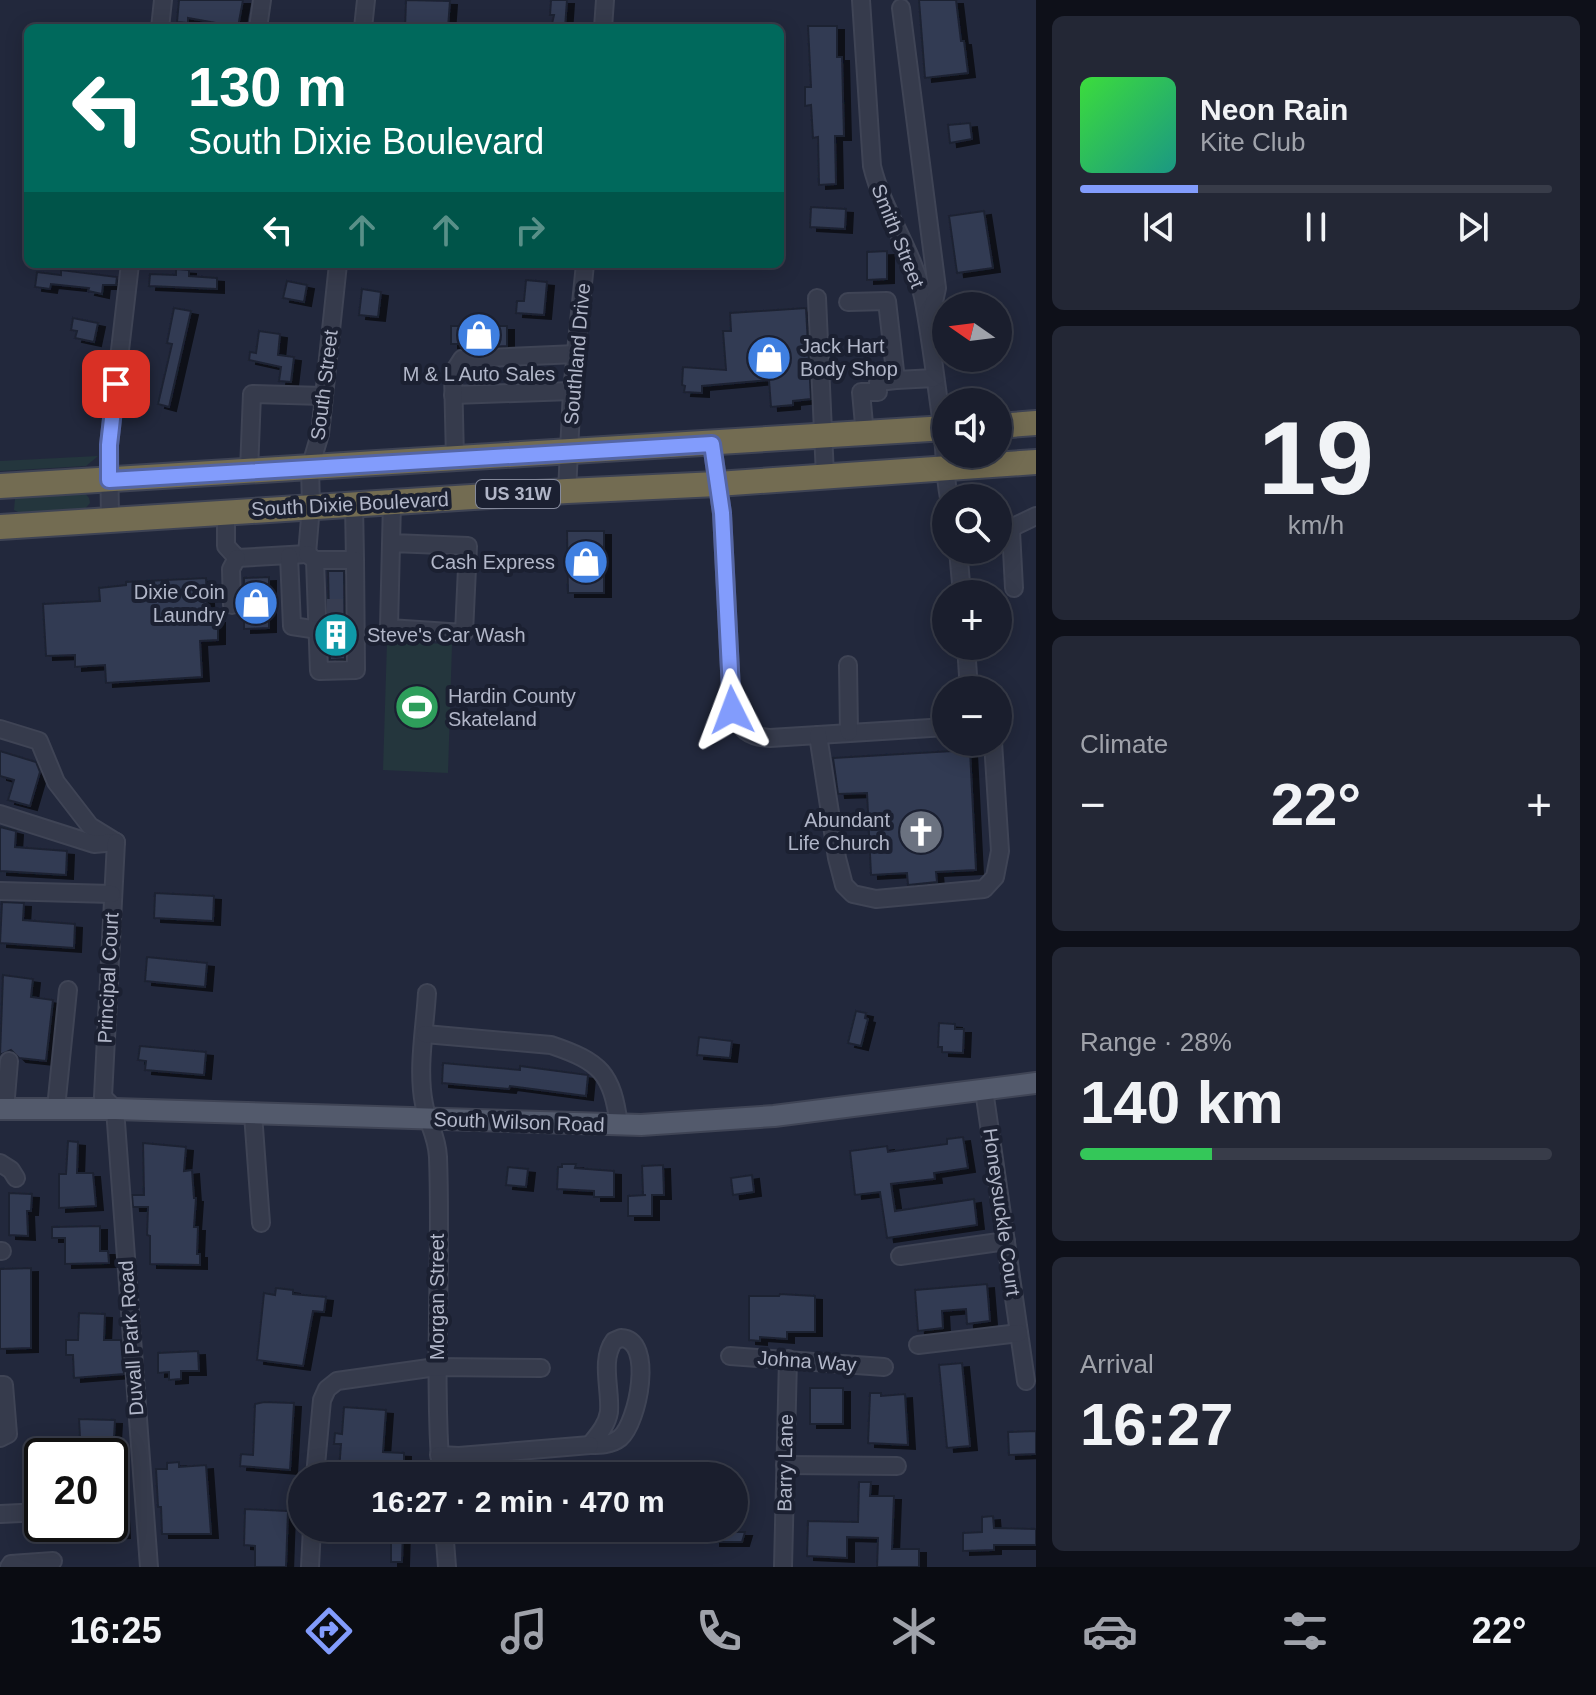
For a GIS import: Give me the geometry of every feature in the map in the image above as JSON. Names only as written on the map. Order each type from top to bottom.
[{"type":"highway","points":[[1012,425],[1036,423]]},
{"type":"highway","name":"South Dixie Boulevard","points":[[0,486],[932,430]]},
{"type":"highway","name":"South Dixie Boulevard","points":[[0,527],[1036,462]]},
{"type":"main road","name":"South Wilson Road","points":[[2,1109],[115,1109],[619,1125],[698,1123],[774,1116],[1036,1083]]},
{"type":"street","points":[[160,24],[163,0]]},
{"type":"street","points":[[259,24],[262,0]]},
{"type":"street","points":[[363,24],[366,0]]},
{"type":"street","points":[[603,24],[605,0]]},
{"type":"street","name":"Smith Street","points":[[861,0],[872,166],[877,187],[912,258],[922,296],[937,388]]},
{"type":"street","points":[[901,8],[937,288],[927,329]]},
{"type":"street","points":[[110,519],[109,445],[130,268]]},
{"type":"street","name":"South Street","points":[[338,268],[320,434],[310,468],[311,557],[322,607],[318,630],[319,671],[356,670],[351,606],[355,560]]},
{"type":"street","name":"Southland Drive","points":[[567,491],[572,391],[585,268]]},
{"type":"street","points":[[817,298],[825,476]]},
{"type":"street","points":[[848,302],[887,301],[896,380]]},
{"type":"street","points":[[455,459],[453,373],[462,359],[576,354]]},
{"type":"street","points":[[865,435],[861,392],[878,392],[878,382],[935,378]]},
{"type":"street","points":[[453,395],[572,391]]},
{"type":"street","points":[[249,471],[252,394],[323,396]]},
{"type":"street","points":[[712,444],[722,513],[732,710],[739,727],[751,737],[932,728]]},
{"type":"street","name":"Smith Street","points":[[944,470],[946,484]]},
{"type":"street","points":[[392,502],[389,628],[464,633],[468,546],[392,543]]},
{"type":"street","points":[[226,512],[226,546],[237,558],[289,556],[355,560],[354,504]]},
{"type":"street","points":[[1014,588],[1011,531],[1036,516]]},
{"type":"street","points":[[289,556],[292,626],[318,630]]},
{"type":"street","points":[[232,605],[231,569],[237,558]]},
{"type":"street","points":[[291,608],[322,607]]},
{"type":"street","points":[[848,665],[849,732]]},
{"type":"street","points":[[0,729],[39,741],[56,782],[64,793],[90,826],[116,842]]},
{"type":"street","points":[[818,735],[844,885],[853,894],[876,899],[984,889],[995,877],[1000,851],[994,756]]},
{"type":"street","points":[[0,814],[94,844],[116,842]]},
{"type":"street","name":"Principal Court","points":[[115,1109],[103,1097],[116,842]]},
{"type":"street","points":[[0,891],[112,894]]},
{"type":"street","points":[[56,1108],[68,990]]},
{"type":"street","name":"Morgan Street","points":[[427,993],[423,1102],[431,1119],[438,1155],[436,1367],[440,1462]]},
{"type":"street","points":[[425,1034],[551,1045],[567,1050],[602,1071],[610,1083],[619,1125]]},
{"type":"street","points":[[2,1109],[9,1061]]},
{"type":"street","name":"Honeysuckle Court","points":[[984,1090],[1006,1241],[1026,1344],[1026,1381]]},
{"type":"street","name":"Duvall Park Road","points":[[115,1109],[149,1567]]},
{"type":"street","points":[[253,1114],[261,1223]]},
{"type":"street","points":[[0,1163],[11,1170],[16,1178]]},
{"type":"street","points":[[900,1256],[1006,1241]]},
{"type":"street","points":[[439,1455],[459,1456],[590,1445],[610,1443],[618,1440],[628,1429],[635,1408],[640,1361],[634,1343],[628,1339],[614,1341],[610,1347],[609,1412],[605,1427],[590,1445]]},
{"type":"street","points":[[918,1345],[1026,1344]]},
{"type":"street","name":"Johna Way","points":[[730,1356],[884,1367]]},
{"type":"street","name":"Barry Lane","points":[[783,1567],[788,1359]]},
{"type":"street","points":[[316,1462],[322,1400],[331,1385],[344,1379],[381,1377],[436,1367],[541,1368]]},
{"type":"street","points":[[0,1385],[4,1385],[8,1434],[0,1438]]},
{"type":"street","points":[[785,1465],[897,1466]]},
{"type":"street","points":[[0,1514],[24,1513]]},
{"type":"street","points":[[310,1567],[311,1542]]},
{"type":"street","points":[[445,1542],[447,1567]]},
{"type":"street","points":[[7,1561],[53,1561]]},
{"type":"shaded area","points":[[98,456],[86,466],[0,471],[0,461]]},
{"type":"shaded area","points":[[83,491],[90,503],[83,511],[22,514],[14,510],[15,499],[19,495]]},
{"type":"shaded area","name":"Hardin County Skateland","points":[[387,642],[452,644],[448,773],[383,770]]},
{"type":"building","points":[[179,0],[243,0],[239,24],[188,18],[188,23],[177,22]]},
{"type":"building","points":[[406,0],[450,1],[448,24],[405,24]]},
{"type":"building","points":[[551,0],[567,0],[565,24],[552,24],[554,15],[550,15]]},
{"type":"building","points":[[919,0],[956,0],[968,73],[925,78]]},
{"type":"building","points":[[808,26],[837,26],[837,57],[842,57],[844,136],[835,136],[836,184],[819,185],[818,137],[813,138],[811,105],[805,106],[805,87],[811,87]]},
{"type":"building","points":[[970,123],[972,139],[950,143],[948,125]]},
{"type":"building","points":[[811,207],[846,209],[845,229],[810,227]]},
{"type":"building","points":[[984,211],[993,268],[957,273],[949,216]]},
{"type":"building","points":[[887,251],[887,279],[867,280],[867,252]]},
{"type":"building","points":[[176,269],[189,270],[189,276],[217,278],[217,289],[149,286],[150,274],[176,275]]},
{"type":"building","points":[[61,270],[117,277],[116,285],[103,285],[102,294],[88,291],[89,288],[51,284],[50,289],[35,287],[37,272],[61,275]]},
{"type":"building","points":[[526,280],[547,282],[544,315],[516,313],[517,301],[524,301]]},
{"type":"building","points":[[287,281],[307,285],[304,302],[283,298]]},
{"type":"building","points":[[362,289],[381,292],[378,317],[359,315]]},
{"type":"building","points":[[174,308],[191,311],[169,407],[158,404],[172,344],[167,343]]},
{"type":"building","name":"Jack Hart Body Shop","points":[[806,308],[811,399],[771,407],[769,380],[702,386],[702,393],[684,392],[683,367],[726,370],[723,331],[731,331],[730,313]]},
{"type":"building","points":[[73,318],[98,323],[94,342],[75,338],[77,331],[71,330]]},
{"type":"building","name":"M & L Auto Sales","points":[[451,326],[507,326],[507,346],[466,348],[466,344],[451,344]]},
{"type":"building","points":[[259,331],[280,334],[278,355],[294,357],[291,382],[279,381],[281,367],[249,360],[250,352],[256,353]]},
{"type":"building","name":"Cash Express","points":[[567,531],[604,531],[604,593],[568,593]]},
{"type":"building","name":"Steve's Car Wash","points":[[328,571],[344,571],[345,659],[330,660]]},
{"type":"building","name":"Dixie Coin Laundry","points":[[269,577],[269,628],[244,629],[244,578]]},
{"type":"building","points":[[206,578],[208,620],[218,619],[218,640],[200,641],[202,677],[106,683],[105,665],[75,667],[75,655],[46,656],[43,604],[100,601],[99,588],[126,585],[126,582]]},
{"type":"building","points":[[0,751],[36,762],[40,772],[30,806],[8,800],[14,780],[0,776]]},
{"type":"building","name":"Abundant Life Church","points":[[932,752],[932,756],[970,756],[976,870],[936,872],[937,882],[908,885],[907,873],[871,875],[867,793],[838,794],[833,758]]},
{"type":"building","points":[[0,827],[16,831],[15,847],[67,851],[66,875],[0,871]]},
{"type":"building","points":[[155,893],[214,896],[213,921],[154,918]]},
{"type":"building","points":[[2,902],[24,903],[23,920],[75,924],[74,948],[0,943]]},
{"type":"building","points":[[147,957],[207,963],[205,987],[145,981]]},
{"type":"building","points":[[3,975],[33,979],[31,997],[53,1000],[46,1061],[19,1058],[11,1050],[0,1055]]},
{"type":"building","points":[[856,1011],[866,1013],[865,1018],[868,1019],[861,1046],[848,1043]]},
{"type":"building","points":[[939,1023],[955,1024],[955,1029],[964,1029],[963,1053],[942,1052],[942,1047],[938,1047]]},
{"type":"building","points":[[699,1037],[732,1041],[730,1058],[697,1055]]},
{"type":"building","points":[[140,1046],[206,1052],[204,1075],[145,1070],[146,1061],[138,1060]]},
{"type":"building","points":[[443,1063],[520,1070],[520,1066],[588,1075],[586,1096],[510,1086],[509,1089],[442,1083]]},
{"type":"building","points":[[963,1137],[968,1168],[934,1173],[935,1179],[891,1184],[895,1211],[974,1199],[977,1225],[887,1238],[880,1192],[855,1195],[850,1151],[887,1146],[888,1152],[947,1144],[947,1139]]},
{"type":"building","points":[[68,1141],[78,1142],[77,1173],[93,1173],[96,1206],[59,1208],[59,1174],[66,1174]]},
{"type":"building","points":[[143,1143],[186,1147],[184,1171],[192,1170],[196,1198],[194,1227],[198,1227],[197,1254],[200,1254],[200,1265],[150,1264],[148,1207],[133,1207],[132,1195],[144,1195]]},
{"type":"building","points":[[562,1164],[614,1171],[614,1197],[594,1197],[594,1191],[557,1189],[558,1167]]},
{"type":"building","points":[[663,1165],[664,1195],[652,1195],[652,1216],[628,1216],[628,1196],[646,1195],[643,1195],[642,1166]]},
{"type":"building","points":[[508,1167],[528,1169],[526,1187],[506,1185]]},
{"type":"building","points":[[752,1175],[754,1192],[733,1195],[731,1178]]},
{"type":"building","points":[[9,1193],[32,1194],[31,1211],[27,1211],[28,1236],[9,1235]]},
{"type":"building","points":[[100,1226],[100,1251],[108,1251],[109,1263],[65,1264],[65,1238],[52,1238],[52,1227]]},
{"type":"building","points":[[31,1268],[31,1348],[0,1349],[0,1269]]},
{"type":"building","points":[[987,1284],[990,1321],[967,1324],[966,1309],[942,1311],[943,1328],[918,1331],[915,1290]]},
{"type":"building","points":[[276,1288],[293,1290],[293,1294],[326,1297],[324,1312],[313,1311],[303,1366],[257,1360],[264,1293],[275,1295]]},
{"type":"building","points":[[749,1296],[815,1296],[815,1332],[787,1332],[787,1339],[760,1337],[760,1341],[749,1340]]},
{"type":"building","points":[[79,1313],[105,1314],[104,1340],[121,1340],[124,1374],[74,1378],[73,1355],[66,1355],[66,1340],[78,1340]]},
{"type":"building","points":[[198,1351],[199,1371],[181,1371],[181,1379],[169,1380],[169,1372],[158,1373],[158,1353]]},
{"type":"building","points":[[962,1363],[970,1446],[947,1448],[939,1365]]},
{"type":"building","points":[[810,1388],[843,1388],[843,1424],[810,1424]]},
{"type":"building","points":[[870,1393],[881,1393],[881,1396],[905,1394],[908,1445],[868,1443]]},
{"type":"building","points":[[294,1403],[288,1470],[240,1466],[241,1454],[253,1455],[255,1404]]},
{"type":"building","points":[[344,1407],[386,1410],[383,1452],[404,1453],[404,1462],[340,1462],[341,1444],[334,1444],[335,1433],[342,1434]]},
{"type":"building","points":[[79,1419],[115,1420],[114,1438],[80,1438]]},
{"type":"building","points":[[1036,1431],[1036,1454],[1009,1455],[1008,1432]]},
{"type":"building","points":[[179,1462],[179,1467],[206,1465],[211,1534],[162,1534],[156,1469],[167,1469],[167,1463]]},
{"type":"building","points":[[859,1482],[871,1482],[870,1496],[894,1496],[892,1549],[919,1549],[919,1567],[877,1567],[878,1538],[847,1537],[847,1558],[807,1556],[808,1521],[858,1522]]},
{"type":"building","points":[[245,1509],[288,1511],[286,1567],[255,1567],[255,1546],[244,1545]]},
{"type":"building","points":[[993,1516],[994,1528],[1036,1529],[1036,1545],[994,1545],[994,1550],[963,1551],[963,1533],[982,1532],[982,1517]]},
{"type":"building","points":[[391,1542],[403,1542],[402,1562],[391,1562]]},
{"type":"tunnel","points":[[327,607],[347,607]]},
{"type":"place","name":"M & L Auto Sales","points":[[479,335]]},
{"type":"place","name":"Jack Hart Body Shop","points":[[769,358]]},
{"type":"place","name":"Cash Express","points":[[586,562]]},
{"type":"place","name":"Dixie Coin Laundry","points":[[256,603]]},
{"type":"place","name":"Steve's Car Wash","points":[[336,635]]},
{"type":"place","name":"Hardin County Skateland","points":[[417,707]]},
{"type":"place","name":"Abundant Life Church","points":[[921,832]]},
{"type":"route","points":[[116,384],[109,445],[109,480],[712,444],[722,513],[732,710]]}]
